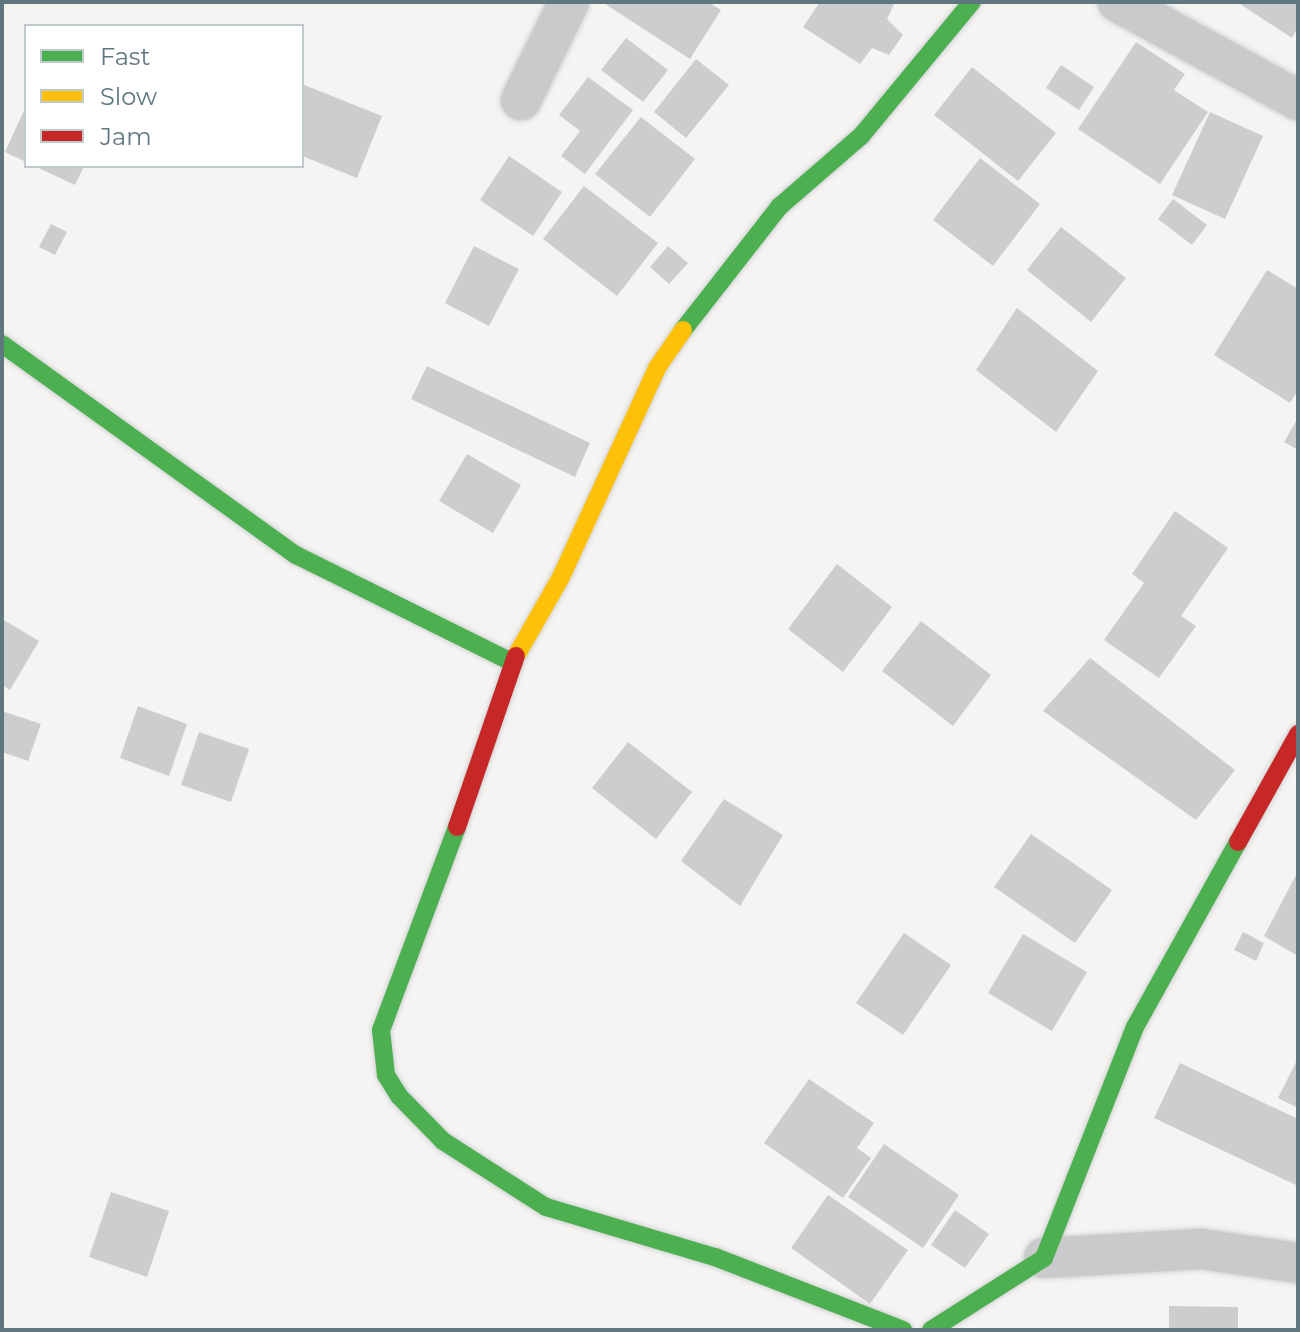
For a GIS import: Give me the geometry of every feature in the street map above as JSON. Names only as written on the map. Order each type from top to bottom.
[{"type":"street","points":[[521,100],[569,2]]},
{"type":"street","points":[[903,1330],[715,1257],[620,1233],[546,1207],[443,1141],[399,1096],[386,1075],[381,1030],[514,663],[561,577],[657,368],[713,285],[779,207],[861,136],[972,2]]},
{"type":"street","points":[[1118,2],[1298,100]]},
{"type":"street","points":[[2,344],[296,555],[514,663]]},
{"type":"street","points":[[1044,1258],[1135,1027],[1298,734]]},
{"type":"street","points":[[931,1330],[1044,1258],[1201,1249],[1298,1263]]},
{"type":"building","points":[[602,2],[708,2],[721,10],[690,59]]},
{"type":"building","points":[[820,2],[895,2],[887,19],[903,35],[889,55],[872,48],[860,64],[803,27]]},
{"type":"building","points":[[1237,2],[1298,2],[1298,27],[1292,38]]},
{"type":"building","points":[[626,38],[668,70],[643,102],[601,70]]},
{"type":"building","points":[[1136,42],[1185,74],[1174,90],[1208,112],[1160,184],[1078,129]]},
{"type":"building","points":[[696,59],[729,85],[686,138],[654,112]]},
{"type":"building","points":[[1061,65],[1094,87],[1079,110],[1046,88]]},
{"type":"building","points":[[972,67],[1056,133],[1018,181],[934,115]]},
{"type":"building","points":[[588,77],[633,110],[585,174],[561,156],[580,131],[559,115]]},
{"type":"building","points":[[304,85],[382,116],[357,178],[304,157]]},
{"type":"building","points":[[24,110],[24,161],[5,152]]},
{"type":"building","points":[[1210,112],[1263,136],[1225,219],[1172,195]]},
{"type":"building","points":[[641,117],[695,159],[650,217],[595,174]]},
{"type":"building","points":[[509,156],[562,192],[533,236],[480,200]]},
{"type":"building","points":[[980,158],[1040,204],[993,266],[933,220]]},
{"type":"building","points":[[38,168],[83,168],[75,185]]},
{"type":"building","points":[[584,186],[658,243],[617,296],[543,239]]},
{"type":"building","points":[[1173,199],[1207,225],[1192,245],[1158,219]]},
{"type":"building","points":[[51,224],[67,232],[55,255],[39,247]]},
{"type":"building","points":[[1061,227],[1126,278],[1091,322],[1027,270]]},
{"type":"building","points":[[474,246],[519,269],[489,326],[445,303]]},
{"type":"building","points":[[668,246],[688,263],[669,284],[650,267]]},
{"type":"building","points":[[1267,270],[1298,289],[1298,390],[1290,403],[1214,355]]},
{"type":"building","points":[[1017,308],[1098,371],[1056,432],[976,370]]},
{"type":"building","points":[[427,366],[590,443],[575,477],[411,399]]},
{"type":"building","points":[[1298,418],[1298,450],[1284,442]]},
{"type":"building","points":[[467,454],[521,485],[493,533],[439,501]]},
{"type":"building","points":[[1175,511],[1228,548],[1181,616],[1196,626],[1159,678],[1104,640],[1144,583],[1132,574]]},
{"type":"building","points":[[837,564],[892,607],[843,672],[788,629]]},
{"type":"building","points":[[2,619],[39,641],[10,690],[2,685]]},
{"type":"building","points":[[921,621],[991,675],[953,726],[882,671]]},
{"type":"building","points":[[1090,658],[1235,770],[1196,820],[1043,711]]},
{"type":"building","points":[[138,706],[187,724],[169,776],[120,758]]},
{"type":"building","points":[[2,711],[41,724],[28,761],[2,752]]},
{"type":"building","points":[[199,732],[249,749],[231,802],[181,785]]},
{"type":"building","points":[[628,742],[692,792],[656,839],[592,788]]},
{"type":"building","points":[[724,799],[783,835],[740,906],[681,861]]},
{"type":"building","points":[[1031,834],[1112,890],[1075,943],[994,887]]},
{"type":"building","points":[[1298,871],[1298,956],[1264,936]]},
{"type":"building","points":[[1243,932],[1264,943],[1256,961],[1234,950]]},
{"type":"building","points":[[904,933],[951,965],[903,1035],[856,1003]]},
{"type":"building","points":[[1023,934],[1087,972],[1052,1031],[988,993]]},
{"type":"building","points":[[1298,1058],[1298,1108],[1278,1098]]},
{"type":"building","points":[[1180,1063],[1298,1119],[1298,1186],[1154,1118]]},
{"type":"building","points":[[809,1079],[874,1123],[857,1148],[871,1158],[843,1198],[764,1143]]},
{"type":"building","points":[[884,1144],[959,1195],[923,1248],[848,1197]]},
{"type":"building","points":[[111,1192],[169,1211],[147,1277],[89,1257]]},
{"type":"building","points":[[828,1195],[908,1250],[870,1304],[791,1248]]},
{"type":"building","points":[[955,1210],[989,1234],[965,1268],[931,1245]]},
{"type":"building","points":[[1169,1306],[1238,1307],[1238,1330],[1169,1330]]},
{"type":"traffic: fast","points":[[683,330],[779,207],[861,136],[972,2]]},
{"type":"traffic: fast","points":[[2,344],[296,555],[514,663]]},
{"type":"traffic: fast","points":[[457,827],[381,1030],[386,1075],[399,1096],[443,1141],[546,1207],[715,1257],[903,1330]]},
{"type":"traffic: fast","points":[[931,1330],[1044,1258],[1135,1027],[1238,842]]},
{"type":"traffic: slow","points":[[516,656],[561,577],[657,368],[683,330]]},
{"type":"traffic: jam","points":[[457,827],[516,656]]},
{"type":"traffic: jam","points":[[1238,842],[1298,734]]}]
